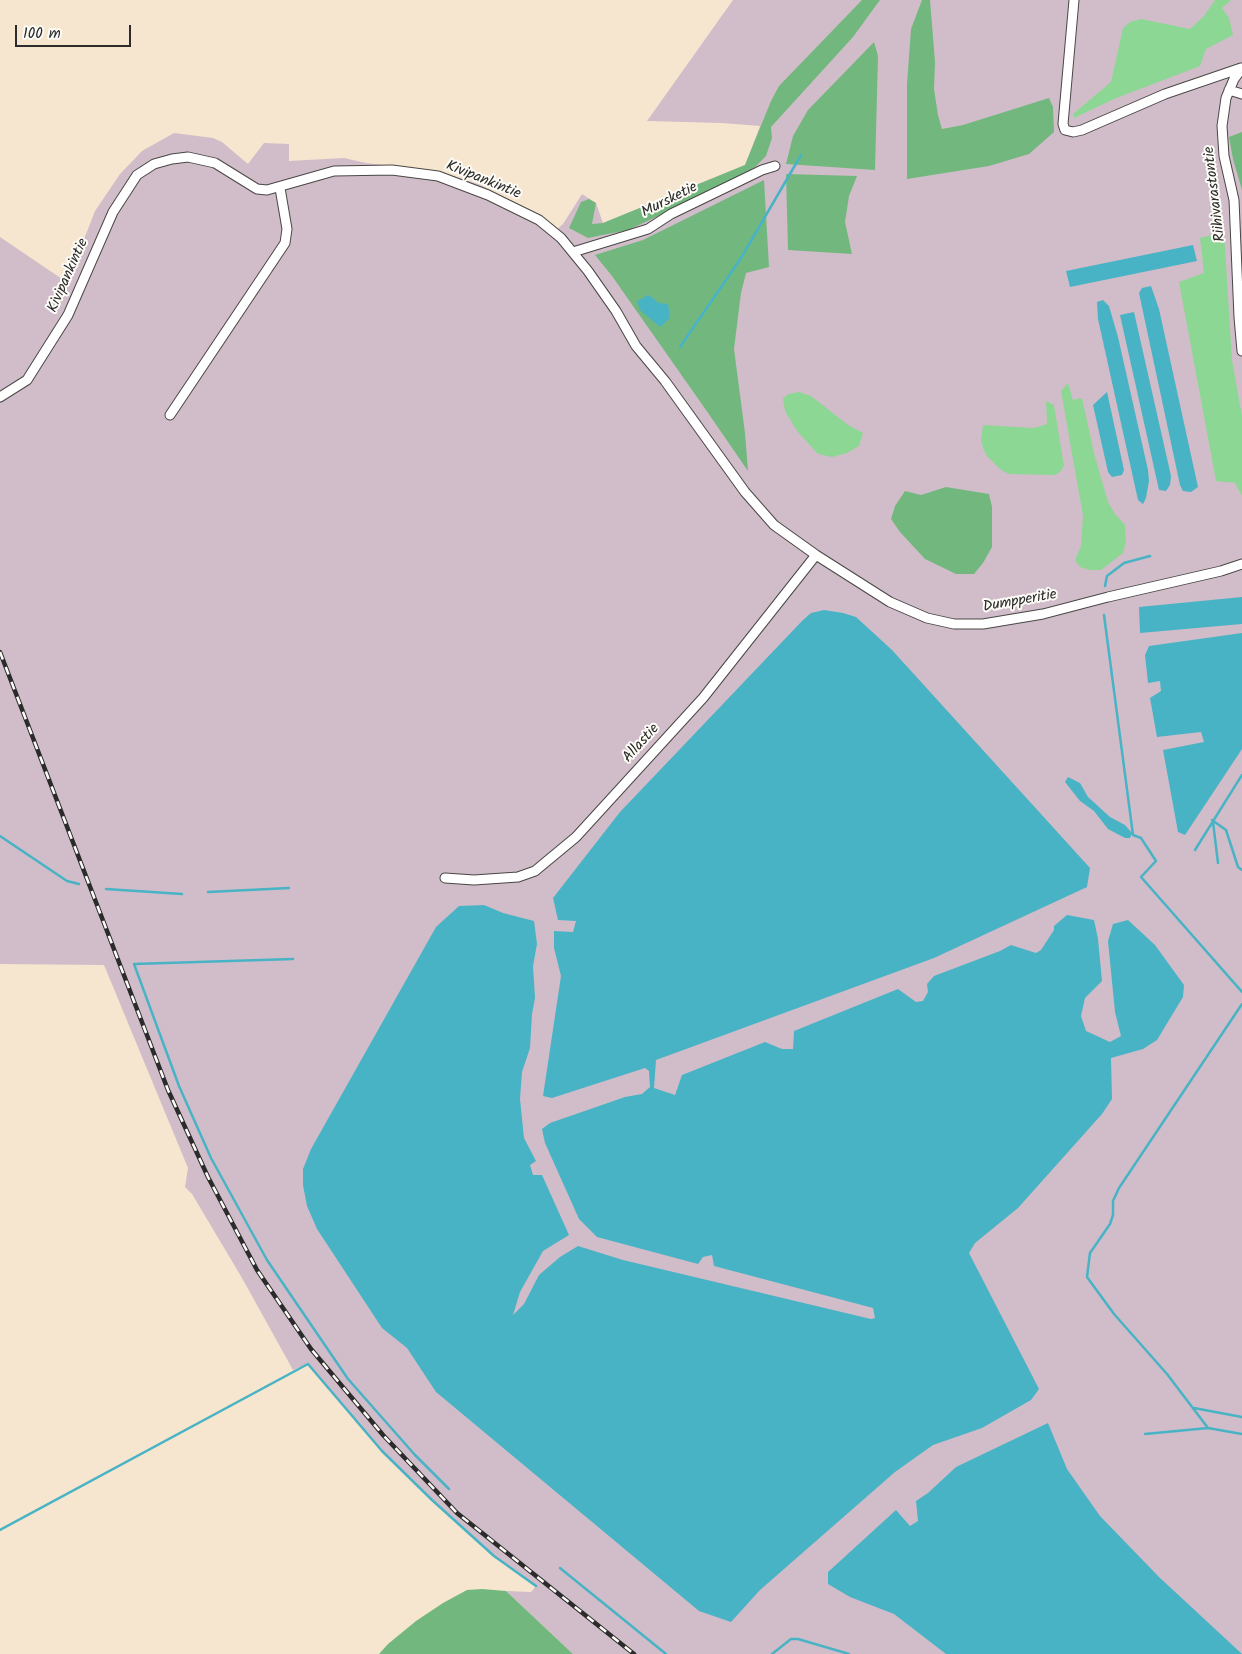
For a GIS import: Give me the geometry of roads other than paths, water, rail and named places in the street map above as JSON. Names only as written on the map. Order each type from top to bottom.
[{"type":"street","points":[[1074,0],[1063,124],[1065,130],[1072,132],[1082,130],[1165,94],[1242,68]]},
{"type":"street","name":"Riihivarastontie","points":[[1242,68],[1226,98],[1222,126],[1224,156],[1234,200],[1242,351]]},
{"type":"street","points":[[1229,90],[1242,94]]},
{"type":"street","name":"Kivipankintie","points":[[0,397],[27,380],[68,315],[113,212],[137,174],[154,164],[172,159],[188,158],[215,163],[257,189],[268,190],[334,171],[392,170],[438,176],[540,220],[561,238],[616,311],[636,346],[665,381],[745,492],[774,525],[816,555]]},
{"type":"street","name":"Mursketie","points":[[573,252],[648,229],[671,214],[762,170],[775,166]]},
{"type":"street","points":[[170,415],[285,243],[287,229],[280,188]]},
{"type":"street","name":"Dumpperitie","points":[[816,555],[890,602],[927,618],[954,624],[983,624],[1043,614],[1221,571],[1242,564]]},
{"type":"street","name":"Allastie","points":[[445,878],[474,880],[518,877],[535,871],[576,838],[703,698],[816,555]]},
{"type":"water","points":[[1193,245],[1197,261],[1070,287],[1066,271]]},
{"type":"water","points":[[1151,286],[1159,309],[1198,487],[1191,492],[1183,491],[1180,485],[1139,293],[1142,288]]},
{"type":"water","points":[[649,295],[659,303],[668,304],[670,318],[660,327],[640,310],[637,301]]},
{"type":"water","points":[[1103,300],[1109,306],[1118,337],[1148,470],[1149,481],[1143,504],[1138,500],[1098,319],[1097,302]]},
{"type":"water","points":[[1134,312],[1171,476],[1170,485],[1166,491],[1159,490],[1120,315]]},
{"type":"water","points":[[1107,392],[1124,470],[1122,475],[1112,477],[1108,472],[1093,405]]},
{"type":"water","points":[[1242,597],[1242,624],[1140,633],[1139,607]]},
{"type":"water","points":[[824,610],[856,617],[892,650],[1090,868],[1087,887],[934,958],[656,1060],[654,1088],[675,1095],[682,1075],[765,1042],[782,1049],[793,1049],[794,1031],[898,989],[916,1002],[923,1001],[928,992],[927,984],[934,976],[1011,945],[1036,953],[1041,950],[1054,930],[1054,926],[1067,915],[1094,920],[1098,939],[1102,981],[1085,998],[1081,1016],[1086,1031],[1110,1042],[1121,1036],[1115,1012],[1108,941],[1113,924],[1128,920],[1155,945],[1184,985],[1183,997],[1157,1040],[1143,1049],[1111,1058],[1112,1099],[1102,1114],[1018,1208],[975,1243],[969,1253],[1039,1389],[1031,1400],[982,1428],[933,1445],[895,1472],[760,1590],[731,1622],[699,1611],[436,1392],[407,1348],[382,1328],[317,1229],[307,1206],[303,1185],[303,1169],[311,1149],[436,927],[459,906],[484,905],[503,913],[534,921],[537,944],[533,966],[535,998],[530,1048],[522,1072],[520,1099],[524,1138],[536,1161],[530,1165],[533,1175],[542,1175],[569,1235],[543,1251],[520,1292],[513,1315],[524,1304],[539,1275],[560,1257],[578,1246],[623,1260],[871,1319],[875,1318],[873,1308],[714,1266],[712,1255],[703,1257],[698,1264],[597,1237],[579,1219],[545,1143],[542,1129],[550,1123],[625,1097],[642,1094],[650,1087],[649,1071],[645,1068],[552,1098],[543,1096],[561,976],[554,948],[554,931],[573,932],[576,921],[558,920],[553,898],[620,812],[802,621],[811,613]]},
{"type":"water","points":[[1242,633],[1242,749],[1185,835],[1178,832],[1163,750],[1204,742],[1201,732],[1157,737],[1150,698],[1161,691],[1160,681],[1148,683],[1145,655],[1149,646]]},
{"type":"water","points":[[1068,777],[1080,783],[1088,797],[1110,817],[1125,825],[1132,833],[1130,838],[1125,838],[1108,829],[1094,811],[1080,801],[1065,782]]},
{"type":"water","points":[[1048,1423],[1067,1469],[1100,1516],[1159,1577],[1242,1654],[946,1654],[894,1614],[850,1597],[828,1584],[828,1572],[896,1510],[910,1526],[918,1521],[916,1501],[928,1493],[956,1467]]},
{"type":"waterway","points":[[680,347],[741,258],[801,155]]},
{"type":"waterway","points":[[1105,586],[1107,576],[1124,563],[1150,556]]},
{"type":"waterway","points":[[1104,615],[1133,835],[1141,838],[1156,861],[1141,877],[1242,992]]},
{"type":"waterway","points":[[1195,850],[1242,775]]},
{"type":"waterway","points":[[1212,820],[1226,830],[1238,867],[1242,870]]},
{"type":"waterway","points":[[1213,822],[1218,863]]},
{"type":"waterway","points":[[0,836],[67,881],[79,884]]},
{"type":"waterway","points":[[208,892],[289,888]]},
{"type":"waterway","points":[[106,889],[182,894]]},
{"type":"waterway","points":[[293,959],[134,964],[179,1086],[211,1158],[267,1260],[348,1379],[415,1455],[449,1489]]},
{"type":"waterway","points":[[1208,1428],[1167,1374],[1114,1314],[1087,1277],[1090,1253],[1110,1224],[1113,1215],[1113,1201],[1119,1188],[1242,1004]]},
{"type":"waterway","points":[[0,1530],[308,1364],[382,1451],[432,1500],[494,1556],[536,1586]]},
{"type":"waterway","points":[[1194,1408],[1242,1417]]},
{"type":"waterway","points":[[1145,1434],[1208,1428],[1242,1434]]},
{"type":"waterway","points":[[560,1568],[666,1654]]},
{"type":"waterway","points":[[772,1654],[791,1639],[798,1639],[849,1654]]},
{"type":"railway","points":[[0,652],[168,1090],[208,1177],[257,1270],[311,1349],[383,1435],[457,1513],[634,1654]]}]
